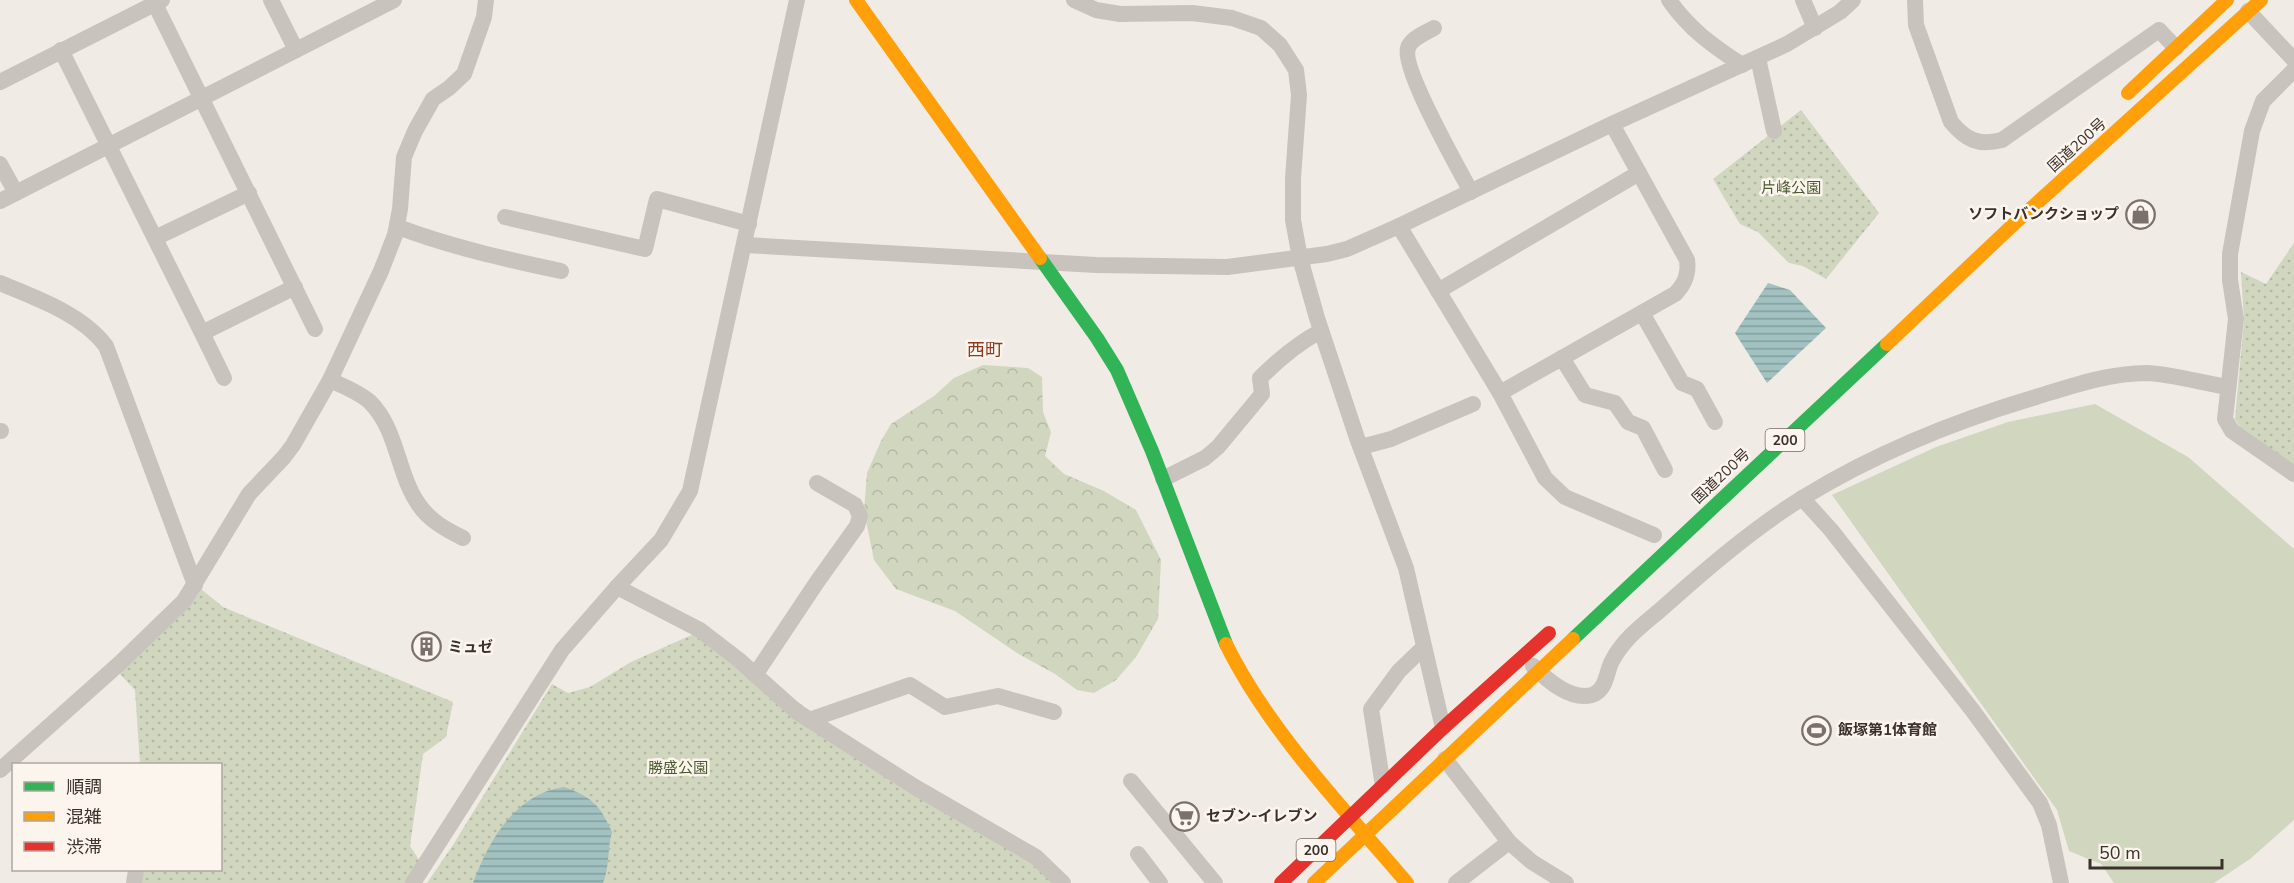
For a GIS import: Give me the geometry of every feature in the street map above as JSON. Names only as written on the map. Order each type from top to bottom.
[{"type":"main road","points":[[856,0],[1097,338],[1117,370],[1163,479],[1218,627],[1251,688],[1304,762],[1407,883]]},
{"type":"main road","name":"国道200号","points":[[2116,105],[2227,0]]},
{"type":"main road","name":"国道200号","points":[[1314,883],[2016,222],[2254,6]]},
{"type":"main road","name":"200","points":[[1281,883],[1443,728],[1558,624]]},
{"type":"street","points":[[271,0],[296,50]]},
{"type":"street","points":[[0,201],[392,0]]},
{"type":"street","points":[[0,770],[120,663],[184,601],[249,494],[293,445],[330,380],[381,271],[398,227],[404,157],[415,131],[433,99],[464,74],[484,17],[486,0]]},
{"type":"street","points":[[413,883],[562,650],[616,587],[662,540],[690,491],[797,0]]},
{"type":"street","points":[[1074,0],[1096,10],[1120,14],[1192,13],[1232,18],[1261,28],[1280,45],[1296,70],[1299,95],[1293,178],[1293,220],[1300,258],[1321,331],[1406,568],[1443,728]]},
{"type":"street","points":[[1669,0],[1697,34],[1742,65]]},
{"type":"street","points":[[1803,0],[1815,28]]},
{"type":"street","points":[[745,245],[1096,265],[1227,267],[1300,258],[1347,249],[1758,58],[1815,28],[1840,12],[1853,0]]},
{"type":"street","points":[[1915,0],[1916,25],[1951,122],[1961,134],[1988,144],[2002,140],[2159,30],[2176,48]]},
{"type":"street","points":[[0,82],[157,1],[201,98],[315,329]]},
{"type":"street","points":[[2254,6],[2294,60]]},
{"type":"street","points":[[1434,28],[1413,40],[1408,47],[1407,57],[1428,109],[1471,192]]},
{"type":"street","points":[[61,50],[224,378]]},
{"type":"street","points":[[1758,58],[1774,131]]},
{"type":"street","points":[[2294,70],[2263,101],[2252,131],[2230,254],[2230,280],[2236,319],[2225,419],[2232,431],[2294,474]]},
{"type":"street","points":[[1500,393],[1675,294],[1682,287],[1688,270],[1687,260],[1612,124]]},
{"type":"street","points":[[0,164],[16,193]]},
{"type":"street","points":[[1438,291],[1639,173]]},
{"type":"street","points":[[155,238],[249,193]]},
{"type":"street","points":[[505,217],[645,249],[657,199],[749,224]]},
{"type":"street","points":[[1399,226],[1500,393],[1545,478],[1565,497],[1654,535]]},
{"type":"street","points":[[398,227],[432,240],[481,254],[561,271]]},
{"type":"street","points":[[0,283],[61,311],[89,328],[106,346],[195,585]]},
{"type":"street","points":[[202,333],[296,287]]},
{"type":"street","points":[[1642,313],[1682,383],[1697,389],[1715,422]]},
{"type":"street","points":[[1163,479],[1205,458],[1218,447],[1262,394],[1260,378],[1278,359],[1303,340],[1321,331]]},
{"type":"street","points":[[1562,358],[1585,395],[1615,403],[1628,422],[1643,428],[1665,470]]},
{"type":"street","points":[[1524,657],[1550,683],[1571,693],[1591,695],[1603,685],[1614,657],[1627,638],[1722,557],[1802,498],[1858,466],[1951,424],[2098,378],[2148,373],[2227,387]]},
{"type":"street","points":[[330,380],[369,402],[391,434],[401,464],[420,506],[445,529],[463,538]]},
{"type":"street","points":[[1361,447],[1391,439],[1473,404]]},
{"type":"street","points":[[755,675],[857,526],[860,516],[855,505],[817,483]]},
{"type":"street","points":[[1802,498],[1831,530],[1965,702],[2040,803],[2049,825],[2061,883]]},
{"type":"street","points":[[616,587],[700,630],[797,712],[915,787],[1036,857],[1063,883]]},
{"type":"street","points":[[1383,786],[1371,709],[1399,672],[1423,648]]},
{"type":"street","points":[[809,720],[910,685],[945,707],[998,696],[1054,712]]},
{"type":"street","points":[[1445,759],[1509,842],[1532,862],[1566,883]]},
{"type":"street","points":[[1131,780],[1215,883]]},
{"type":"street","points":[[1456,883],[1509,842]]},
{"type":"street","points":[[1138,854],[1160,883]]},
{"type":"green space","name":"片峰公園","points":[[1801,110],[1879,213],[1826,279],[1803,266],[1789,263],[1758,232],[1740,224],[1713,179]]},
{"type":"green space","points":[[2294,243],[2294,465],[2240,428],[2235,419],[2244,321],[2241,272],[2266,284]]},
{"type":"green space","points":[[983,365],[1028,368],[1042,377],[1043,412],[1051,432],[1045,456],[1064,474],[1104,491],[1136,510],[1161,560],[1158,619],[1136,657],[1116,680],[1094,693],[1077,690],[955,611],[896,589],[874,560],[864,511],[867,473],[881,441],[891,424],[934,396],[954,378]]},
{"type":"green space","points":[[2095,404],[2188,457],[2294,549],[2294,820],[2250,859],[2214,883],[2114,883],[2101,864],[2069,851],[2057,810],[1832,495],[1936,447],[2008,422]]},
{"type":"green space","points":[[201,589],[223,607],[453,702],[446,737],[423,754],[410,846],[421,863],[408,883],[142,883],[139,871],[222,871],[222,763],[140,763],[135,690],[118,672]]},
{"type":"green space","name":"勝盛公園","points":[[696,633],[1024,856],[1054,883],[427,883],[453,845],[552,684],[568,693],[590,687],[631,662]]},
{"type":"water","points":[[1768,283],[1790,290],[1826,328],[1767,383],[1735,333]]},
{"type":"water","points":[[564,787],[582,794],[594,803],[612,832],[603,883],[473,883],[496,836],[518,809],[547,791]]},
{"type":"traffic: fast","points":[[1040,258],[1117,370],[1152,451],[1226,644]]},
{"type":"traffic: fast","points":[[1573,639],[1887,344]]},
{"type":"traffic: slow","points":[[856,0],[1040,258]]},
{"type":"traffic: slow","points":[[2128,93],[2227,0]]},
{"type":"traffic: slow","points":[[1887,344],[2016,222],[2261,0]]},
{"type":"traffic: slow","points":[[1314,883],[1573,639]]},
{"type":"traffic: slow","points":[[1226,644],[1243,676],[1285,738],[1407,883]]},
{"type":"traffic: jam","points":[[1281,883],[1443,728],[1549,633]]},
{"type":"place","name":"ソフトバンクショップ","points":[[2140,214]]},
{"type":"place","name":"ミュゼ","points":[[427,647]]},
{"type":"place","name":"飯塚第1体育館","points":[[1817,730]]},
{"type":"place","name":"セブン-イレブン","points":[[1185,816]]},
{"type":"district","name":"西町","points":[[985,350]]}]
